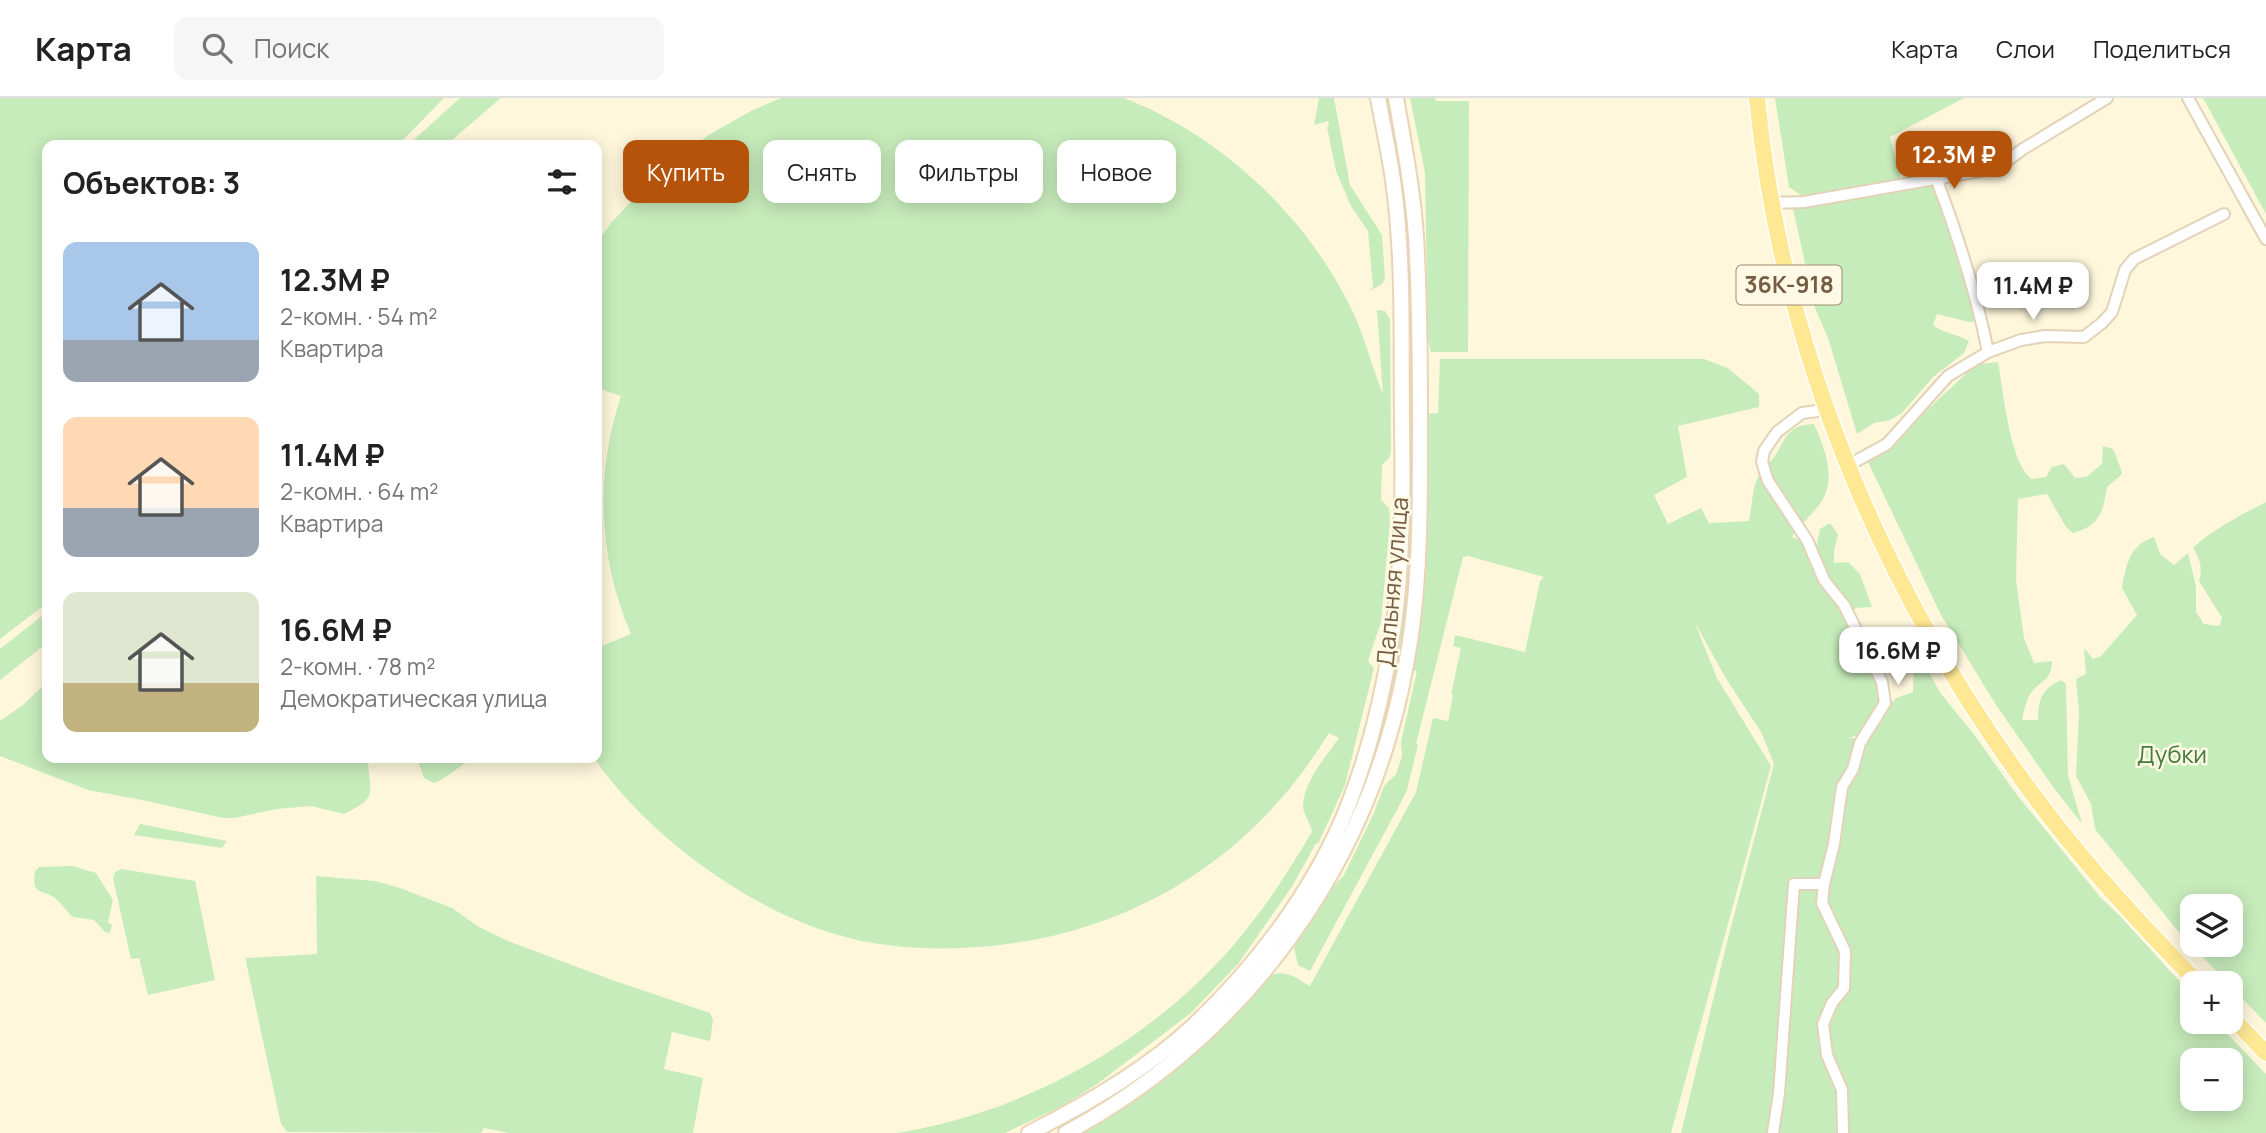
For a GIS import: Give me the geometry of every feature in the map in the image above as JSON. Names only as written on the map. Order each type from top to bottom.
[{"type":"main road","name":"Дальняя улица","points":[[1029,1133],[1090,1100],[1130,1074],[1182,1035],[1231,986],[1291,911],[1334,836],[1370,738],[1393,628],[1401,484],[1400,296],[1393,182],[1378,98]]},
{"type":"main road","name":"Дальняя улица","points":[[1066,1133],[1139,1089],[1183,1055],[1227,1013],[1275,957],[1304,917],[1344,851],[1383,757],[1406,663],[1419,556],[1419,296],[1416,235],[1396,98]]},
{"type":"main road","name":"36К-918","points":[[1756,98],[1781,256],[1825,410],[1862,502],[1911,605],[1965,698],[2075,849],[2129,912],[2186,971]]},
{"type":"main road","points":[[1400,296],[1419,296]]},
{"type":"main road","points":[[1401,484],[1420,485]]},
{"type":"main road","points":[[1346,807],[1361,813]]},
{"type":"main road","points":[[2243,1029],[2266,1053]]},
{"type":"street","points":[[1772,203],[1804,202],[1997,168],[2107,98]]},
{"type":"street","points":[[2188,98],[2266,239]]},
{"type":"street","points":[[1936,178],[1962,246],[1978,299],[1988,352]]},
{"type":"street","points":[[1847,466],[1886,444],[1948,376],[1988,352],[2045,335],[2084,337],[2112,312],[2125,270],[2134,259],[2224,214]]},
{"type":"street","points":[[1825,410],[1802,413],[1777,432],[1764,452],[1762,462],[1768,481],[1807,540],[1824,580],[1849,615],[1882,682],[1885,703],[1860,743],[1853,769],[1842,787],[1835,844],[1824,884],[1822,903],[1845,951],[1844,988],[1832,1003],[1823,1024],[1826,1055],[1842,1090],[1843,1133]]},
{"type":"street","points":[[1773,1133],[1779,1093],[1794,884],[1824,884]]},
{"type":"green space","points":[[0,98],[444,98],[402,140],[42,140],[42,607],[0,639]]},
{"type":"green space","points":[[460,98],[501,98],[452,140],[414,140]]},
{"type":"green space","points":[[781,98],[1124,98],[1193,133],[1225,155],[1283,208],[1330,270],[1349,304],[1383,394],[1377,310],[1385,311],[1390,319],[1391,452],[1382,465],[1381,500],[1389,508],[1390,521],[1381,622],[1368,661],[1374,668],[1345,785],[1318,844],[1316,843],[1293,885],[1238,964],[1191,1013],[1097,1084],[1064,1105],[1005,1133],[896,1133],[992,1109],[1038,1090],[1083,1067],[1126,1040],[1204,977],[1237,941],[1267,902],[1312,832],[1303,809],[1304,797],[1316,770],[1339,738],[1329,733],[1299,776],[1266,815],[1230,849],[1190,878],[1147,902],[1100,922],[1052,936],[1000,945],[918,948],[877,944],[818,929],[780,913],[726,882],[693,859],[653,825],[627,800],[598,763],[602,763],[602,646],[631,634],[620,605],[606,546],[604,486],[607,455],[621,396],[602,390],[602,236],[630,203],[749,203],[749,140],[702,140],[751,111]]},
{"type":"green space","points":[[1319,98],[1334,98],[1350,185],[1382,235],[1385,278],[1382,284],[1370,291],[1373,287],[1368,231],[1351,206],[1336,171],[1328,121],[1314,125]]},
{"type":"green space","points":[[1387,98],[1392,98],[1400,143],[1414,272],[1408,271],[1403,195]]},
{"type":"green space","points":[[1410,98],[1469,101],[1468,352],[1431,352],[1428,340],[1425,173]]},
{"type":"green space","points":[[1775,98],[1964,98],[1890,137],[1903,188],[1933,183],[1941,198],[1978,321],[1969,322],[1937,314],[1933,325],[1969,341],[1964,353],[1933,377],[1902,413],[1890,420],[1874,423],[1857,434],[1828,338],[1815,308],[1793,209],[1847,193],[1841,188],[1806,199],[1789,187]]},
{"type":"green space","points":[[2203,98],[2266,98],[2266,214]]},
{"type":"green space","points":[[1416,316],[1415,450],[1409,449],[1409,317]]},
{"type":"green space","points":[[1440,359],[1704,359],[1728,368],[1759,394],[1759,407],[1678,426],[1687,477],[1654,495],[1668,524],[1701,508],[1709,523],[1749,521],[1754,487],[1760,474],[1793,429],[1814,424],[1829,471],[1827,490],[1820,504],[1792,537],[1802,541],[1812,565],[1820,529],[1830,523],[1838,534],[1834,563],[1848,562],[1860,574],[1872,607],[1856,608],[1846,618],[1848,630],[1859,639],[1884,638],[1869,664],[1883,688],[1878,711],[1864,734],[1847,738],[1857,738],[1850,764],[1880,716],[1896,698],[1913,692],[1914,645],[1941,694],[1973,733],[2017,795],[2101,898],[2180,982],[2180,1034],[2228,1034],[2241,1048],[2180,1048],[2180,1111],[2243,1111],[2243,1050],[2266,1074],[2266,1133],[1681,1133],[1774,764],[1761,732],[1725,677],[1694,621],[1717,678],[1771,766],[1671,1133],[1083,1133],[1151,1088],[1199,1048],[1271,975],[1287,974],[1310,986],[1416,792],[1433,718],[1448,721],[1461,648],[1453,646],[1455,635],[1525,652],[1540,581],[1544,577],[1468,556],[1463,557],[1407,790],[1310,971],[1298,965],[1294,948],[1329,892],[1344,875],[1384,786],[1396,774],[1402,756],[1401,742],[1417,671],[1410,669],[1424,414],[1438,413]]},
{"type":"green space","name":"Дубки","points":[[1998,362],[2013,443],[2024,471],[2032,479],[2046,477],[2052,467],[2064,464],[2075,478],[2086,477],[2102,464],[2103,446],[2113,449],[2122,472],[2107,487],[2102,511],[2095,522],[2073,533],[2066,527],[2047,494],[2018,499],[2016,580],[2024,638],[2034,663],[2052,661],[2048,677],[2029,696],[2022,720],[2038,720],[2040,700],[2045,691],[2061,680],[2066,684],[2068,775],[2082,824],[1996,705],[1941,615],[1868,462],[1894,445],[1969,371],[1980,364]]},
{"type":"green space","name":"Дубки","points":[[2266,502],[2266,1023],[2243,999],[2243,971],[2216,971],[2203,957],[2243,957],[2243,894],[2180,894],[2180,933],[2095,829],[2091,804],[2076,776],[2079,712],[2076,679],[2086,674],[2084,648],[2093,659],[2101,656],[2137,615],[2122,588],[2130,557],[2139,545],[2154,537],[2160,554],[2174,565],[2188,553],[2196,586],[2196,612],[2204,624],[2219,626],[2222,618],[2199,581],[2200,564],[2193,548],[2218,528]]},
{"type":"green space","points":[[1409,511],[1414,511],[1412,554],[1407,618],[1400,661],[1385,727],[1360,800],[1355,798],[1396,650],[1408,568]]},
{"type":"green space","points":[[42,616],[42,647],[0,680],[0,649]]},
{"type":"green space","points":[[42,687],[42,763],[368,763],[370,792],[364,802],[344,814],[311,806],[223,818],[88,790],[0,756],[0,721],[23,705]]},
{"type":"green space","points":[[419,763],[465,763],[434,783],[424,778]]},
{"type":"green space","points":[[140,824],[227,841],[222,848],[134,835]]},
{"type":"green space","points":[[73,866],[96,873],[113,900],[108,922],[112,925],[110,933],[105,932],[94,920],[72,917],[56,899],[37,889],[34,880],[35,871],[39,867]]},
{"type":"green space","points":[[121,869],[195,881],[215,980],[148,995],[139,958],[131,959],[113,878],[115,872]]},
{"type":"green space","points":[[316,876],[375,881],[400,888],[452,908],[479,927],[508,941],[710,1013],[713,1020],[710,1041],[672,1032],[664,1069],[703,1078],[693,1133],[509,1133],[484,1128],[481,1133],[287,1132],[281,1124],[246,958],[317,954]]}]
